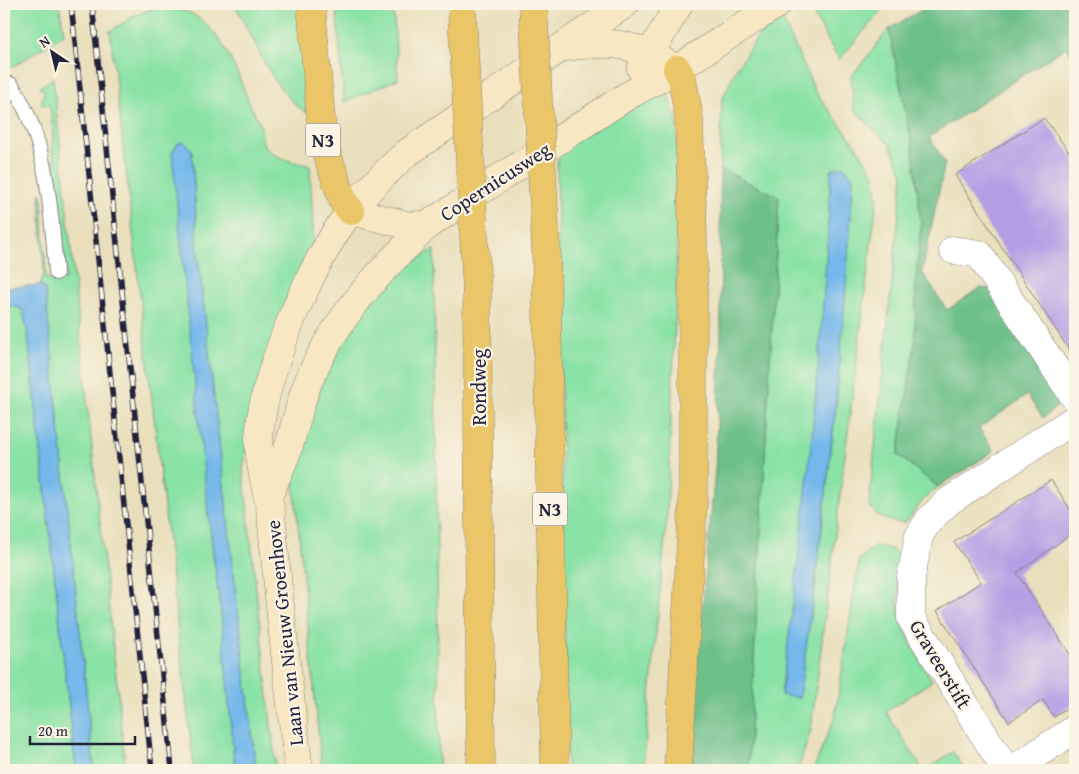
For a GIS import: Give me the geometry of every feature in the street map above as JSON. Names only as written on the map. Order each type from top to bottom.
[{"type":"highway","name":"N3","points":[[311,4],[323,143],[344,203],[350,211]]},
{"type":"highway","name":"N3","points":[[533,4],[546,247],[555,770]]},
{"type":"highway","name":"Rondweg","points":[[462,8],[478,292],[481,770]]},
{"type":"highway","points":[[677,69],[682,78],[689,118],[693,237],[693,502],[678,770]]},
{"type":"street","points":[[350,211],[380,176],[407,154],[625,4]]},
{"type":"street","name":"Copernicusweg","points":[[627,96],[680,4]]},
{"type":"street","name":"Copernicusweg","points":[[350,211],[411,226],[429,224],[627,96],[677,69],[777,4]]},
{"type":"street","points":[[562,48],[612,43],[626,44],[650,54],[677,69]]},
{"type":"street","name":"Laan van Nieuw Groenhove","points":[[299,770],[284,651],[269,495],[259,448],[265,403],[278,357],[313,273],[350,211]]},
{"type":"street","name":"Laan van Nieuw Groenhove","points":[[269,495],[288,447],[309,380],[324,350],[351,307],[380,271],[429,224]]},
{"type":"street","points":[[953,250],[979,254],[1075,398]]},
{"type":"street","name":"Graveerstift","points":[[1006,770],[911,618],[911,577],[919,536],[928,520],[949,500],[1075,419]]},
{"type":"street","points":[[1012,770],[1075,728]]},
{"type":"lane","points":[[11,84],[29,113],[50,193],[56,274]]},
{"type":"green space","points":[[10,4],[59,4],[64,34],[11,68],[7,63],[4,66],[4,18]]},
{"type":"green space","points":[[234,4],[300,4],[307,113],[294,103],[273,78]]},
{"type":"green space","points":[[336,4],[393,4],[398,79],[344,102]]},
{"type":"green space","points":[[808,4],[887,4],[839,60]]},
{"type":"green space","points":[[932,4],[1065,4],[1075,20],[1075,59],[1066,47],[929,137],[945,163],[922,272],[947,310],[980,288],[991,289],[1060,404],[1043,418],[1027,395],[979,428],[994,451],[938,487],[898,455],[915,343],[916,280],[921,225],[913,149],[889,29]]},
{"type":"green space","points":[[154,8],[181,10],[194,15],[205,23],[224,46],[238,74],[249,103],[260,124],[265,146],[271,153],[282,158],[310,166],[314,247],[254,405],[243,470],[276,770],[256,770],[198,255],[192,150],[208,513],[221,613],[235,770],[194,770],[110,31],[134,16]]},
{"type":"green space","points":[[781,16],[816,93],[855,144],[874,174],[877,198],[811,729],[798,770],[748,770],[779,198],[720,169],[722,100],[736,69],[759,35]],"holes":[[[845,168],[853,178],[837,398],[815,588],[798,697],[781,695],[800,561],[823,330],[831,171]]]},
{"type":"green space","points":[[889,29],[913,149],[921,225],[916,280],[915,343],[898,455],[938,487],[923,500],[906,522],[895,522],[880,517],[869,505],[903,174],[890,145],[854,110],[851,77]]},
{"type":"green space","points":[[53,78],[126,770],[94,770],[45,289],[40,285],[44,274],[40,193],[42,194],[46,279],[66,279],[57,178],[53,162],[55,161],[52,150],[53,132],[50,106],[41,104],[44,92],[40,87]]},
{"type":"green space","points":[[665,89],[677,120],[676,298],[667,517],[643,770],[567,770],[557,160],[573,142]]},
{"type":"green space","points":[[720,169],[779,197],[748,770],[687,770],[715,471],[721,336]]},
{"type":"green space","points":[[434,249],[439,770],[322,770],[293,475],[304,434],[318,395],[345,339],[366,308],[387,283],[399,272]]},
{"type":"green space","points":[[4,305],[23,310],[28,335],[76,770],[4,770]]},
{"type":"green space","points":[[874,546],[892,549],[902,560],[898,580],[898,596],[902,624],[932,681],[886,712],[923,770],[813,770],[835,717],[859,560]]},
{"type":"green space","points":[[953,752],[965,770],[925,770]]},
{"type":"water","points":[[184,142],[192,150],[198,255],[256,770],[235,770],[221,613],[208,513],[172,153],[178,143]]},
{"type":"water","points":[[839,167],[845,168],[853,178],[849,243],[839,373],[825,503],[799,698],[781,695],[812,433],[828,236],[831,170]]},
{"type":"water","points":[[40,285],[45,289],[94,770],[76,770],[28,335],[23,310],[4,305],[4,288]]},
{"type":"building","points":[[1044,118],[1075,160],[1075,359],[955,175]]},
{"type":"building","points":[[1051,480],[1075,516],[1075,531],[1017,573],[1075,662],[1075,702],[1054,717],[1043,700],[1009,722],[937,611],[981,582],[954,542]]},
{"type":"railway","points":[[71,4],[152,770]]},
{"type":"railway","points":[[92,4],[172,770]]}]
